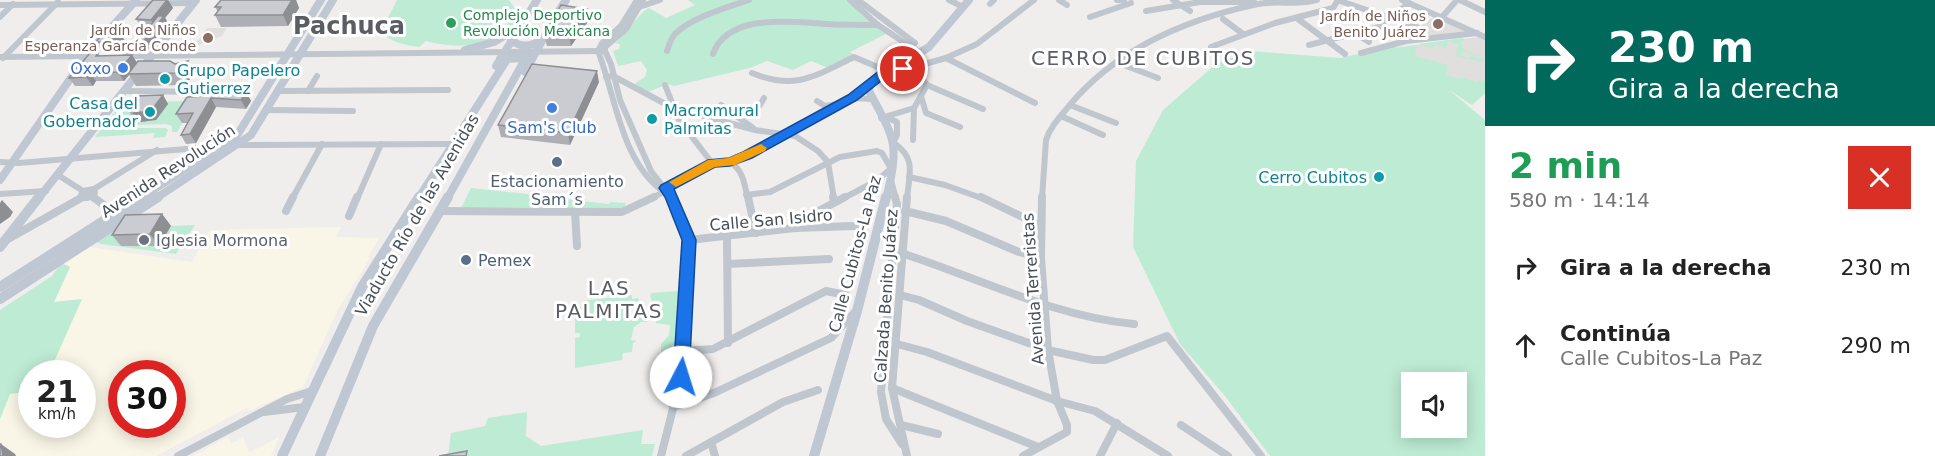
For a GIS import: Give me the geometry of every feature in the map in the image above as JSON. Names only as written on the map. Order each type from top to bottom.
[{"type":"main road","name":"Avenida Revolución","points":[[0,287],[225,145],[242,130],[321,0]]},
{"type":"main road","name":"Avenida Revolución","points":[[0,299],[239,145],[251,135],[333,0]]},
{"type":"main road","name":"Viaducto Río de las Avenidas","points":[[514,40],[518,27],[537,0]]},
{"type":"main road","name":"Viaducto Río de las Avenidas","points":[[282,456],[362,287],[460,130],[471,118],[514,40],[543,0]]},
{"type":"main road","points":[[870,84],[890,69],[922,51],[947,27],[969,0]]},
{"type":"main road","points":[[3,244],[195,1]]},
{"type":"main road","name":"Viaducto Río de las Avenidas","points":[[320,456],[373,326],[485,134],[489,122],[534,51],[562,1]]},
{"type":"main road","points":[[0,180],[86,56],[135,2]]},
{"type":"main road","points":[[465,50],[494,42],[518,27]]},
{"type":"main road","points":[[504,56],[510,57],[534,51],[536,44],[522,46],[514,44],[514,40]]},
{"type":"main road","name":"Calle Cubitos-La Paz","points":[[814,456],[857,311],[891,180],[894,142],[884,117],[869,91],[870,84]]},
{"type":"street","points":[[601,49],[621,26],[637,0]]},
{"type":"street","points":[[534,51],[601,49],[626,29],[643,0]]},
{"type":"street","points":[[631,10],[660,0]]},
{"type":"street","points":[[667,51],[674,36],[681,30],[724,9],[749,0]]},
{"type":"street","points":[[850,0],[879,25],[922,51]]},
{"type":"street","points":[[858,0],[922,51]]},
{"type":"street","points":[[949,0],[963,7]]},
{"type":"street","points":[[752,73],[771,81],[794,83],[817,76],[854,57],[890,69],[903,69],[946,58],[977,44],[1034,0]]},
{"type":"street","points":[[1059,0],[1067,5]]},
{"type":"street","points":[[1117,0],[1127,1]]},
{"type":"street","points":[[1173,0],[1190,11]]},
{"type":"street","name":"Avenida Terreristas","points":[[1038,447],[1067,432],[1067,425],[1057,401],[1048,350],[1047,306],[1041,258],[1046,140],[1061,116],[1080,93],[1116,62],[1141,45],[1178,29],[1266,2],[1307,3],[1317,0]]},
{"type":"street","points":[[1211,47],[1275,23],[1330,9],[1338,0],[1417,27]]},
{"type":"street","points":[[1402,0],[1485,37]]},
{"type":"street","points":[[1442,17],[1459,0],[1485,12]]},
{"type":"street","points":[[0,5],[58,2],[195,1]]},
{"type":"street","points":[[1090,17],[1127,1]]},
{"type":"street","points":[[1,58],[58,2]]},
{"type":"street","points":[[1146,11],[1180,4],[1266,2]]},
{"type":"street","points":[[1309,45],[1379,27],[1409,3]]},
{"type":"street","points":[[0,17],[13,4]]},
{"type":"street","points":[[1222,19],[1243,34]]},
{"type":"street","points":[[1298,19],[1345,54]]},
{"type":"street","points":[[1407,24],[1416,19]]},
{"type":"street","points":[[713,54],[716,45],[722,40],[740,28],[757,21],[791,20],[826,24],[879,25]]},
{"type":"street","points":[[1355,33],[1369,42]]},
{"type":"street","points":[[1361,53],[1406,41],[1477,33]]},
{"type":"street","points":[[601,49],[611,64],[620,100],[651,171],[666,192],[689,240],[681,377],[661,456]]},
{"type":"street","points":[[601,49],[613,103],[641,170],[646,179],[666,192]]},
{"type":"street","points":[[430,53],[465,50],[504,56]]},
{"type":"street","points":[[122,56],[301,53],[430,53],[504,56]]},
{"type":"street","points":[[187,64],[194,55]]},
{"type":"street","points":[[1,58],[101,56]]},
{"type":"street","points":[[946,58],[1035,103]]},
{"type":"street","points":[[1116,62],[1158,78]]},
{"type":"street","points":[[903,69],[921,77],[927,85],[983,109]]},
{"type":"street","points":[[308,91],[317,76]]},
{"type":"street","points":[[606,77],[614,76],[673,108],[755,130],[786,134],[803,141],[818,151],[828,162],[834,202]]},
{"type":"street","points":[[439,211],[622,212],[629,210],[666,192],[712,163],[730,162],[786,134],[852,98],[870,84]]},
{"type":"street","points":[[913,140],[914,108],[927,85]]},
{"type":"street","points":[[665,86],[673,108],[691,138],[712,163]]},
{"type":"street","points":[[278,91],[448,90]]},
{"type":"street","points":[[124,91],[212,92]]},
{"type":"street","points":[[921,96],[926,113],[960,127]]},
{"type":"street","points":[[852,98],[873,99]]},
{"type":"street","points":[[739,116],[760,105],[764,99]]},
{"type":"street","points":[[818,101],[825,106],[841,104]]},
{"type":"street","points":[[721,105],[739,116],[755,130]]},
{"type":"street","points":[[1070,105],[1116,123]]},
{"type":"street","points":[[884,117],[914,108]]},
{"type":"street","points":[[267,110],[353,111]]},
{"type":"street","points":[[1061,116],[1102,135]]},
{"type":"street","name":"Calzada Benito Juárez","points":[[894,142],[910,159],[904,211],[897,344],[892,388],[908,456]]},
{"type":"street","points":[[286,211],[322,144]]},
{"type":"street","points":[[349,216],[381,144]]},
{"type":"street","points":[[0,162],[13,163],[225,145],[452,144]]},
{"type":"street","points":[[3,244],[158,150]]},
{"type":"street","points":[[746,195],[770,192],[840,157],[877,151],[882,153],[892,167],[876,180],[798,222],[795,228]]},
{"type":"street","points":[[730,162],[738,167],[742,174],[756,233]]},
{"type":"street","points":[[58,175],[82,194]]},
{"type":"street","points":[[909,177],[960,188],[983,196],[1041,226]]},
{"type":"street","points":[[891,180],[897,204],[882,392],[886,419],[905,447]]},
{"type":"street","points":[[0,194],[46,191]]},
{"type":"street","points":[[92,192],[116,214]]},
{"type":"street","points":[[904,211],[931,216],[986,237],[1022,255],[1041,258]]},
{"type":"street","points":[[576,212],[577,246]]},
{"type":"street","name":"Calle San Isidro","points":[[689,240],[795,228],[855,226]]},
{"type":"street","points":[[728,237],[728,343]]},
{"type":"street","points":[[901,253],[957,270],[1047,306],[1112,322],[1134,324]]},
{"type":"street","points":[[728,264],[829,259]]},
{"type":"street","points":[[683,351],[713,350],[826,291],[846,295]]},
{"type":"street","points":[[900,295],[919,300],[967,321],[1048,350],[1093,360],[1106,360],[1167,336],[1261,456]]},
{"type":"street","points":[[673,407],[714,393],[831,338],[857,311]]},
{"type":"street","points":[[897,344],[927,352],[1057,401],[1095,411],[1168,456]]},
{"type":"street","points":[[892,388],[1038,447]]},
{"type":"street","points":[[686,456],[780,405],[818,390]]},
{"type":"street","points":[[178,456],[287,399],[312,391]]},
{"type":"street","points":[[262,412],[304,407]]},
{"type":"street","points":[[1100,456],[1116,423]]},
{"type":"street","points":[[1181,425],[1228,456]]},
{"type":"street","points":[[901,426],[938,434]]},
{"type":"street","points":[[711,442],[715,456]]},
{"type":"street","points":[[1023,456],[1038,447]]},
{"type":"shaded area","name":"Jardín de Niños Benito Juárez","points":[[1435,16],[1471,32],[1400,40]]},
{"type":"shaded area","name":"Jardín de Niños Esperanza García Conde","points":[[207,28],[227,28],[222,36],[188,49],[177,49],[199,40]]},
{"type":"shaded area","points":[[1480,37],[1485,39],[1485,93],[1472,105],[1392,48]]},
{"type":"shaded area","points":[[341,227],[336,237],[379,238],[368,257],[370,258],[337,311],[303,387],[249,411],[247,408],[156,456],[16,456],[15,452],[7,456],[0,456],[0,419],[10,394],[18,393],[18,438],[96,438],[96,360],[55,360],[81,300],[54,303],[70,267],[60,261],[83,246],[192,262],[210,230]]},
{"type":"shaded area","points":[[228,437],[231,444],[243,437],[249,453],[279,437],[271,456],[193,456]]},
{"type":"green space","name":"Complejo Deportivo Revolución Mexicana","points":[[397,0],[509,0],[518,13],[513,25],[493,40],[465,45],[426,41],[419,47],[391,40],[379,30],[380,26],[385,24]]},
{"type":"green space","points":[[688,0],[847,0],[886,34],[850,52],[855,55],[828,68],[811,61],[793,70],[767,61],[750,68],[674,86],[668,84],[648,92],[634,84],[645,77],[647,70],[641,61],[618,66],[613,51],[619,49],[620,44],[615,43],[649,8],[666,18],[695,5]]},
{"type":"green space","points":[[1463,38],[1465,40],[1461,42],[1462,48],[1483,58],[1462,51],[1461,56],[1485,60],[1482,62],[1456,56],[1458,44],[1448,41],[1445,51],[1444,47],[1436,44],[1434,48],[1418,44]]},
{"type":"green space","points":[[1417,45],[1415,56],[1448,65],[1446,75],[1478,82],[1479,80],[1485,81],[1485,93],[1472,105],[1449,90],[1485,120],[1485,456],[1270,456],[1225,396],[1180,344],[1133,247],[1136,161],[1163,110],[1216,64],[1249,51],[1340,58],[1395,46],[1397,48]]},
{"type":"green space","points":[[195,101],[177,132],[172,132],[172,126],[166,124],[136,125],[136,128],[166,128],[168,130],[165,137],[153,138],[155,133],[95,137],[123,102]]},
{"type":"green space","points":[[471,188],[555,197],[549,207],[461,208]]},
{"type":"green space","points":[[564,199],[609,204],[611,202],[626,203],[624,208],[560,208]]},
{"type":"green space","points":[[124,223],[122,246],[159,246],[171,226],[195,225],[176,254],[101,244],[97,242]]},
{"type":"green space","points":[[61,263],[70,267],[54,302],[82,299],[55,360],[18,360],[18,393],[10,394],[0,419],[0,310],[52,276]]},
{"type":"green space","points":[[680,291],[676,351],[661,353],[661,344],[669,335],[670,325],[656,323],[657,312],[650,296],[651,293]]},
{"type":"green space","points":[[632,295],[632,299],[638,298],[639,301],[628,312],[632,316],[648,318],[647,322],[641,322],[634,327],[631,340],[637,341],[633,343],[632,352],[623,353],[622,360],[575,368],[575,338],[580,337],[580,333],[575,333],[575,307],[582,306],[582,301]]},
{"type":"green space","points":[[527,412],[526,436],[541,446],[643,430],[641,444],[655,444],[652,456],[448,456],[451,433],[485,426],[488,418]]},
{"type":"sand","points":[[506,12],[510,17],[506,28],[489,37],[472,40]]},
{"type":"building","points":[[153,0],[167,0],[151,20],[136,19]]},
{"type":"building","points":[[221,0],[292,0],[283,15],[215,15],[221,7],[215,7]]},
{"type":"building","points":[[561,5],[587,9],[569,35],[544,35]]},
{"type":"building","points":[[158,16],[164,16],[143,42],[137,42]]},
{"type":"building","points":[[104,32],[119,32],[110,42],[96,42]]},
{"type":"building","points":[[90,53],[98,53],[96,56],[132,55],[118,72],[90,73],[86,77],[69,78]]},
{"type":"building","points":[[138,61],[170,61],[175,64],[188,61],[179,73],[128,74]]},
{"type":"building","name":"Sam's Club","points":[[532,64],[597,71],[568,133],[498,125]]},
{"type":"building","points":[[246,92],[241,100],[211,98],[190,134],[181,135],[193,113],[176,114],[187,97],[204,96],[206,93]]},
{"type":"building","points":[[163,95],[151,111],[134,113],[137,110],[128,110],[136,96]]},
{"type":"building","points":[[162,214],[150,234],[112,235],[125,215]]},
{"type":"building","points":[[1,444],[3,456],[0,456]]},
{"type":"building","points":[[467,451],[466,456],[439,456]]},
{"type":"slow traffic","points":[[676,182],[712,163],[730,162],[761,148]]},
{"type":"place","name":"Complejo Deportivo Revolución Mexicana","points":[[451,23]]},
{"type":"place","name":"Jardín de Niños Benito Juárez","points":[[1438,24]]},
{"type":"place","name":"Jardín de Niños Esperanza García Conde","points":[[208,38]]},
{"type":"place","name":"Oxxo","points":[[123,68]]},
{"type":"place","name":"Grupo Papelero Gutierrez","points":[[165,79]]},
{"type":"place","name":"Sam's Club","points":[[552,108]]},
{"type":"place","name":"Casa del Gobernador","points":[[150,112]]},
{"type":"place","name":"Macromural Palmitas","points":[[652,119]]},
{"type":"place","name":"Estacionamiento Sam´s","points":[[557,162]]},
{"type":"place","name":"Cerro Cubitos","points":[[1379,177]]},
{"type":"place","name":"Iglesia Mormona","points":[[144,240]]},
{"type":"place","name":"Pemex","points":[[466,260]]},
{"type":"district","name":"Pachuca","points":[[349,26]]},
{"type":"district","name":"CERRO DE CUBITOS","points":[[1143,58]]},
{"type":"district","name":"LAS PALMITAS","points":[[609,300]]},
{"type":"route","points":[[681,377],[689,240],[666,188],[712,163],[730,162],[748,155],[852,98],[861,89],[894,67],[903,69]]}]
